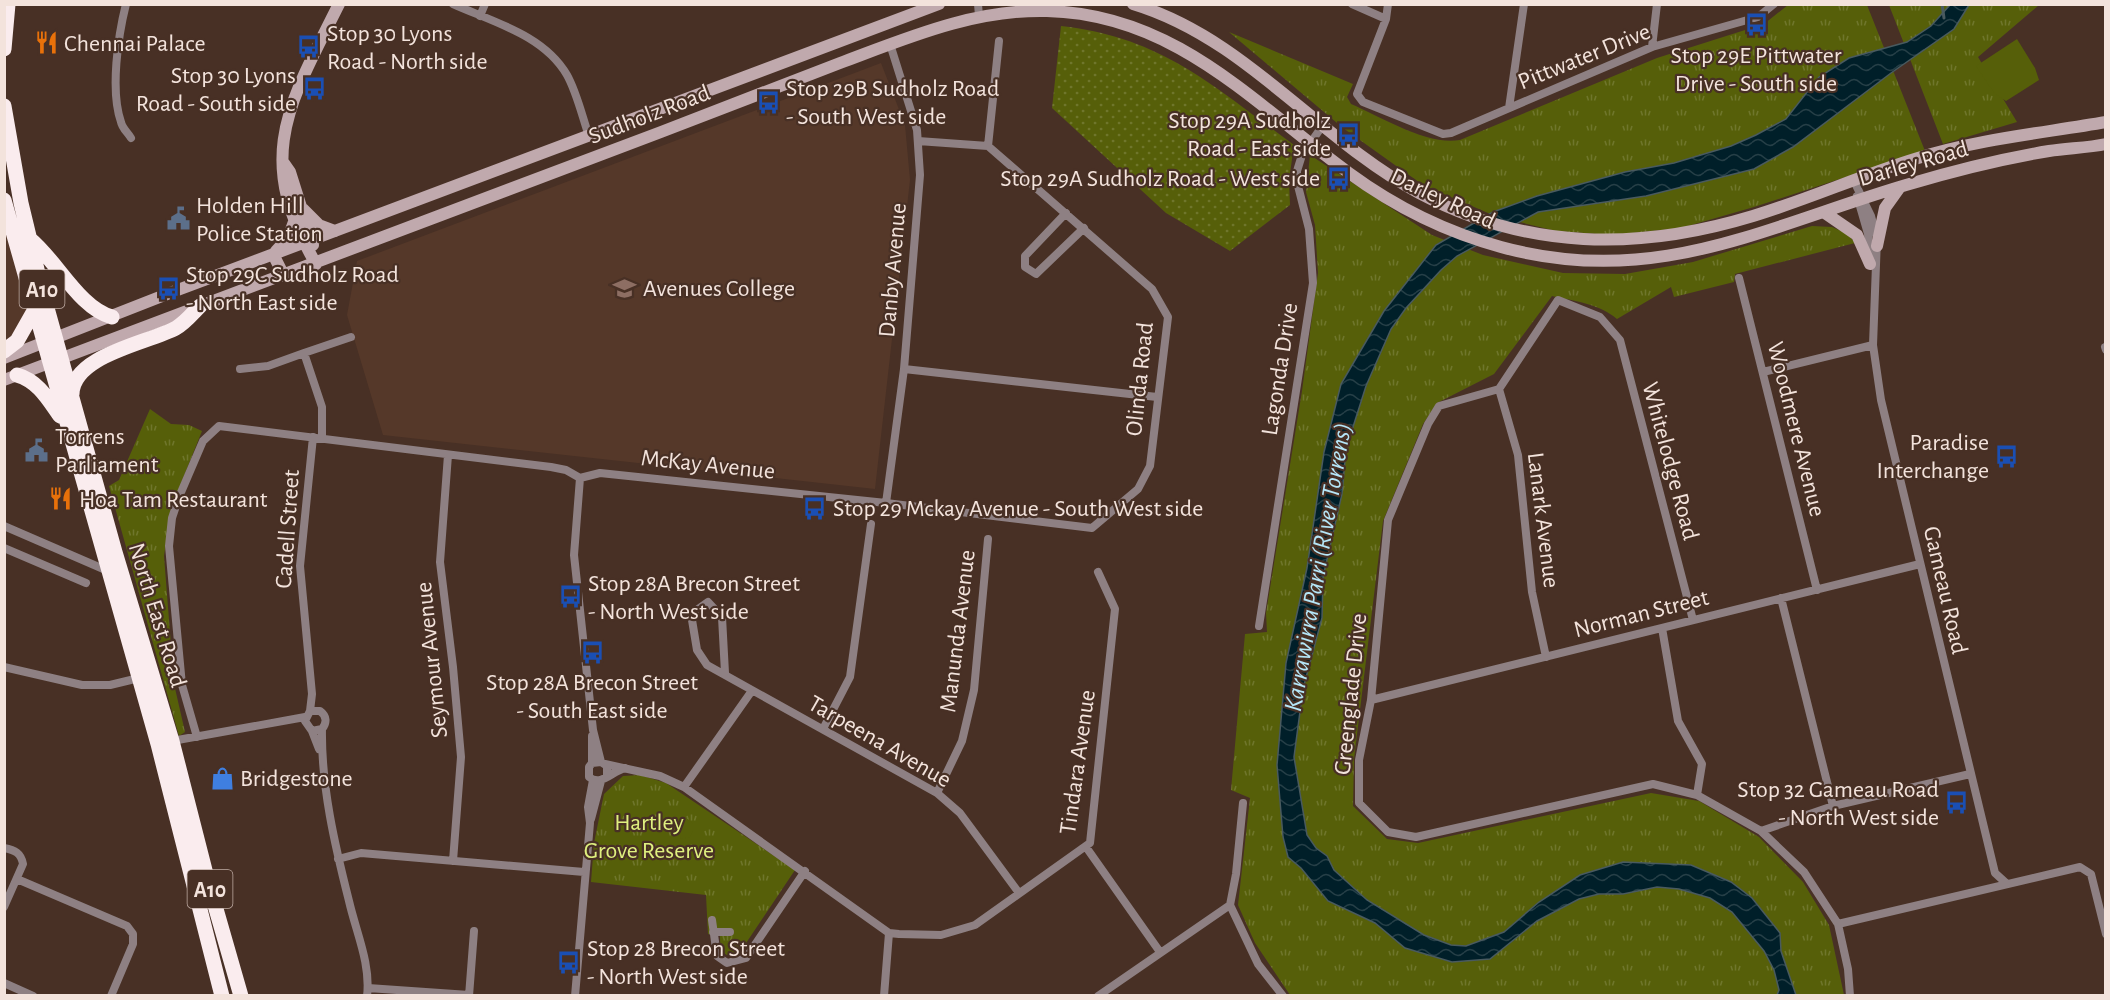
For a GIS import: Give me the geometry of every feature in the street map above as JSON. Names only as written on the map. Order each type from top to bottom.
[{"type":"highway","points":[[4,49],[7,5]]},
{"type":"highway","name":"North East Road","points":[[4,106],[50,341],[72,395],[115,552],[165,743],[222,996]]},
{"type":"highway","points":[[4,167],[10,145]]},
{"type":"highway","name":"North East Road","points":[[4,200],[34,312],[50,341]]},
{"type":"highway","points":[[30,239],[42,249],[93,309],[112,316]]},
{"type":"highway","points":[[72,395],[75,380],[100,359],[177,327],[200,306]]},
{"type":"highway","points":[[4,351],[18,341],[34,312]]},
{"type":"highway","name":"North East Road","points":[[56,360],[67,426],[139,678],[165,743],[241,996]]},
{"type":"highway","points":[[10,377],[30,378],[37,384],[67,426]]},
{"type":"main road","points":[[308,242],[295,219],[282,177],[282,141],[287,115],[339,4]]},
{"type":"main road","name":"Sudholz Road","points":[[50,341],[273,254],[939,4]]},
{"type":"main road","name":"Darley Road","points":[[1133,4],[1171,18],[1211,40],[1387,174],[1453,209],[1494,224],[1548,236],[1607,241],[1673,235],[1753,216],[1853,179],[1922,157],[2106,122]]},
{"type":"main road","name":"Sudholz Road","points":[[56,360],[316,264],[978,10]]},
{"type":"main road","name":"Darley Road","points":[[978,10],[1066,12],[1099,16],[1137,27],[1174,43],[1208,64],[1379,194],[1436,224],[1463,236],[1526,253],[1591,261],[1669,257],[1715,248],[1901,186],[1960,170],[2051,151],[2106,144]]},
{"type":"main road","points":[[888,23],[890,45]]},
{"type":"main road","points":[[671,105],[678,125]]},
{"type":"main road","points":[[283,162],[290,172],[316,264]]},
{"type":"main road","points":[[1877,246],[1885,208],[1901,186]]},
{"type":"main road","points":[[300,206],[319,225],[335,231]]},
{"type":"main road","points":[[1825,213],[1857,235],[1870,264]]},
{"type":"main road","points":[[284,276],[273,254],[288,238],[295,219]]},
{"type":"main road","points":[[4,358],[50,341]]},
{"type":"main road","points":[[10,377],[56,360]]},
{"type":"street","points":[[126,4],[118,50],[116,91],[121,123],[131,138]]},
{"type":"street","points":[[453,4],[529,38],[559,63],[571,83],[589,136]]},
{"type":"street","points":[[480,16],[485,4]]},
{"type":"street","points":[[1352,4],[1386,19],[1389,4]]},
{"type":"street","points":[[1509,108],[1524,4]]},
{"type":"street","points":[[1652,47],[1657,4]]},
{"type":"street","name":"Pittwater Drive","points":[[1386,19],[1357,94],[1363,102],[1443,134],[1652,47],[1758,17],[1774,4]]},
{"type":"street","points":[[918,141],[987,146],[999,41]]},
{"type":"street","name":"Danby Avenue","points":[[886,503],[904,369],[920,175],[918,141],[913,113],[890,45]]},
{"type":"street","name":"Lagonda Drive","points":[[1259,626],[1313,283],[1309,229],[1297,182],[1298,162],[1323,125]]},
{"type":"street","name":"Olinda Road","points":[[987,146],[1152,289],[1168,317],[1150,466],[1138,489],[1092,528]]},
{"type":"street","name":"Gameau Road","points":[[1853,179],[1874,226],[1877,246],[1873,298]]},
{"type":"street","name":"Gameau Road","points":[[1861,200],[1868,234],[1874,345],[1881,400],[1995,874],[2006,883]]},
{"type":"street","points":[[1066,213],[1025,256],[1025,267],[1036,274],[1084,228]]},
{"type":"street","name":"Woodmere Avenue","points":[[1739,278],[1817,590]]},
{"type":"street","name":"Whitelodge Road","points":[[1499,389],[1558,300],[1600,317],[1620,340],[1693,620]]},
{"type":"street","points":[[240,369],[268,366],[351,337]]},
{"type":"street","points":[[1762,372],[1874,345]]},
{"type":"street","name":"Cadell Street","points":[[304,353],[322,406],[300,566],[312,694],[308,721],[322,758]]},
{"type":"street","points":[[904,369],[1157,397]]},
{"type":"street","name":"Lanark Avenue","points":[[1499,389],[1518,455],[1532,592],[1546,657]]},
{"type":"street","name":"Greenglade Drive","points":[[1499,389],[1439,406],[1428,424],[1388,520],[1371,700],[1359,760],[1359,803],[1388,832],[1416,837],[1653,784],[1697,795],[1761,831],[1804,872],[1838,924],[1848,969],[1850,996]]},
{"type":"street","points":[[197,737],[182,685],[169,546],[172,518],[179,497],[203,441],[214,428],[219,426],[317,437],[551,467],[566,470],[580,478],[574,555],[600,779],[588,807],[590,823],[575,996]]},
{"type":"street","name":"Seymour Avenue","points":[[448,455],[440,562],[461,757],[453,861]]},
{"type":"street","name":"McKay Avenue","points":[[580,478],[600,472],[1092,528]]},
{"type":"street","points":[[823,729],[850,677],[871,524]]},
{"type":"street","points":[[4,526],[108,571]]},
{"type":"street","name":"Manunda Avenue","points":[[937,793],[963,741],[974,690],[988,539]]},
{"type":"street","points":[[4,548],[86,583]]},
{"type":"street","name":"Norman Street","points":[[1371,700],[1920,564]]},
{"type":"street","name":"Tindara Avenue","points":[[889,933],[926,935],[962,930],[984,920],[1090,843],[1115,609],[1098,572]]},
{"type":"street","points":[[1782,598],[1833,806]]},
{"type":"street","name":"Tarpeena Avenue","points":[[725,673],[722,617],[708,602],[691,615],[697,650],[707,665],[725,673],[751,692],[823,729],[937,793],[960,813],[1019,893]]},
{"type":"street","points":[[1662,628],[1678,721],[1702,764],[1697,795]]},
{"type":"street","points":[[4,668],[82,685],[110,685],[139,678]]},
{"type":"street","points":[[684,787],[751,692]]},
{"type":"street","name":"Cadell Street","points":[[312,694],[326,719],[322,729],[322,758],[339,859],[365,960],[367,992]]},
{"type":"street","points":[[308,721],[320,711]]},
{"type":"street","points":[[165,743],[284,723],[308,721],[322,729]]},
{"type":"street","points":[[599,763],[660,776],[684,787],[889,933],[884,996]]},
{"type":"street","points":[[599,763],[588,772],[600,779]]},
{"type":"street","points":[[600,779],[625,768]]},
{"type":"street","points":[[1761,831],[1833,806],[1970,774]]},
{"type":"street","points":[[1243,803],[1236,874],[1230,905],[1258,964],[1283,996]]},
{"type":"street","points":[[1086,847],[1160,952]]},
{"type":"street","points":[[4,848],[14,850],[21,857],[23,864],[4,907]]},
{"type":"street","points":[[339,859],[361,854],[584,872]]},
{"type":"street","points":[[1838,924],[2080,867],[2091,874],[2106,934]]},
{"type":"street","points":[[712,920],[717,956],[727,963],[746,958],[805,871]]},
{"type":"street","points":[[17,879],[127,926],[134,934],[134,944],[111,996]]},
{"type":"street","points":[[1098,996],[1230,905]]},
{"type":"street","points":[[367,992],[469,995],[474,931]]},
{"type":"street","points":[[713,932],[730,932]]},
{"type":"street","points":[[4,983],[33,996]]},
{"type":"shaded area","name":"Avenues College","points":[[881,63],[905,125],[910,180],[875,489],[383,435],[347,315],[357,261]]},
{"type":"shaded area","points":[[4,223],[27,311],[4,347]]},
{"type":"green space","points":[[1788,5],[1867,5],[1925,151],[1754,207],[1681,228],[1613,235],[1556,231],[1495,216],[1423,185],[1343,128],[1229,32],[1353,84],[1347,97],[1351,104],[1419,135],[1447,141],[1460,140],[1657,58],[1764,24]]},
{"type":"green space","points":[[1889,5],[2039,5],[1978,57],[2017,122],[1943,144]]},
{"type":"green space","points":[[1061,26],[1097,32],[1159,53],[1212,85],[1294,145],[1289,180],[1290,205],[1230,251],[1166,213],[1052,108]]},
{"type":"green space","points":[[2017,39],[2035,68],[2039,80],[2006,101],[1995,94],[1976,66]]},
{"type":"green space","points":[[1310,155],[1432,235],[1483,255],[1563,273],[1625,274],[1693,262],[1812,226],[1832,227],[1848,234],[1855,243],[1735,274],[1734,282],[1674,297],[1671,287],[1617,319],[1595,306],[1552,296],[1494,374],[1437,403],[1423,424],[1383,521],[1354,759],[1353,806],[1387,839],[1418,843],[1651,793],[1699,801],[1759,837],[1803,882],[1829,925],[1844,995],[1290,995],[1255,943],[1238,905],[1250,798],[1231,790],[1245,634],[1267,632],[1266,613],[1302,391],[1318,273],[1315,225],[1306,192]]},
{"type":"green space","points":[[150,409],[171,424],[189,425],[202,431],[171,508],[164,556],[174,684],[185,732],[179,736],[109,486],[119,480]]},
{"type":"green space","name":"Hartley Grove Reserve","points":[[640,775],[666,783],[795,870],[736,958],[723,951],[720,936],[708,934],[706,895],[591,882],[594,843],[604,794],[623,776]]},
{"type":"green space","points":[[679,819],[688,819],[693,824],[690,837],[681,839]]},
{"type":"water","name":"Karrawirra Parri (River Torrens)","points":[[1950,5],[1969,5],[1954,29],[1793,147],[1754,169],[1646,196],[1538,212],[1457,256],[1441,270],[1406,308],[1391,329],[1366,386],[1346,449],[1342,494],[1323,577],[1322,618],[1303,689],[1294,757],[1307,835],[1316,848],[1327,856],[1334,870],[1367,900],[1424,935],[1451,945],[1466,946],[1504,932],[1539,902],[1580,875],[1623,862],[1691,865],[1731,882],[1752,898],[1780,933],[1781,951],[1796,995],[1777,995],[1779,990],[1774,970],[1764,951],[1732,912],[1710,898],[1679,889],[1657,887],[1623,894],[1599,894],[1579,899],[1537,921],[1490,959],[1452,962],[1405,948],[1375,923],[1328,901],[1301,868],[1288,857],[1283,837],[1277,765],[1286,663],[1307,568],[1324,452],[1341,384],[1384,311],[1436,245],[1493,212],[1537,196],[1625,172],[1674,163],[1731,146],[1756,135],[1786,119],[1819,77],[1849,58],[1907,42],[1931,26]]},
{"type":"waterway","points":[[1942,4],[1944,18]]},
{"type":"place","name":"Stop 29E Pittwater Drive - South side","points":[[1756,25]]},
{"type":"place","name":"Chennai Palace","points":[[46,43]]},
{"type":"place","name":"Stop 30 Lyons Road - North side","points":[[309,47]]},
{"type":"place","name":"Stop 30 Lyons Road - South side","points":[[314,89]]},
{"type":"place","name":"Stop 29B Sudholz Road - South West side","points":[[768,102]]},
{"type":"place","name":"Stop 29A Sudholz Road - East side","points":[[1349,134]]},
{"type":"place","name":"Stop 29A Sudholz Road - West side","points":[[1338,178]]},
{"type":"place","name":"Holden Hill Police Station","points":[[178,219]]},
{"type":"place","name":"Stop 29C Sudholz Road - North East side","points":[[168,288]]},
{"type":"place","name":"Avenues College","points":[[625,288]]},
{"type":"place","name":"Torrens Parliament","points":[[37,450]]},
{"type":"place","name":"Paradise Interchange","points":[[2007,456]]},
{"type":"place","name":"Hoa Tam Restaurant","points":[[61,499]]},
{"type":"place","name":"Stop 29 Mckay Avenue - South West side","points":[[815,508]]},
{"type":"place","name":"Stop 28A Brecon Street - North West side","points":[[570,597]]},
{"type":"place","name":"Stop 28A Brecon Street - South East side","points":[[592,652]]},
{"type":"place","name":"Bridgestone","points":[[222,778]]},
{"type":"place","name":"Stop 32 Gameau Road - North West side","points":[[1957,803]]},
{"type":"place","name":"Stop 28 Brecon Street - North West side","points":[[569,962]]}]
